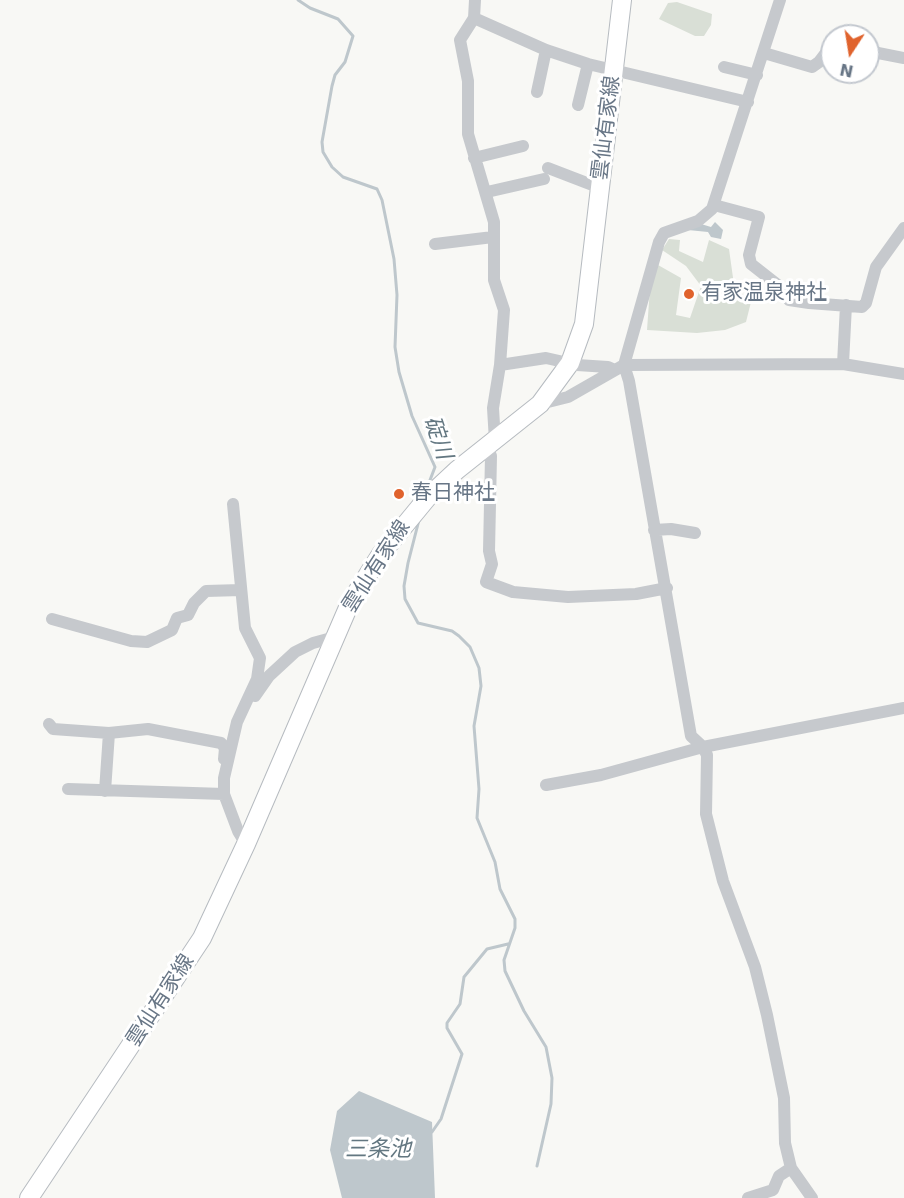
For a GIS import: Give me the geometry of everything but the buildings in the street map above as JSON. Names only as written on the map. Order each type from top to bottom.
[{"type":"main road","name":"雲仙有家線","points":[[29,1198],[202,938],[246,844],[350,603],[381,554],[422,503],[540,404],[570,363],[584,324],[622,0]]},
{"type":"street","points":[[475,0],[474,18],[460,40],[468,81],[468,134],[494,222],[494,280],[504,310],[500,365],[492,408],[489,551],[492,564],[486,582],[513,592],[568,597],[636,594],[667,588]]},
{"type":"street","points":[[540,404],[568,396],[619,368],[659,242],[664,233],[706,216],[714,205],[780,0]]},
{"type":"street","points":[[474,18],[546,50],[588,64],[748,102]]},
{"type":"street","points":[[537,92],[546,50]]},
{"type":"street","points":[[764,53],[812,67],[820,61]]},
{"type":"street","points":[[880,53],[904,58]]},
{"type":"street","points":[[578,105],[588,64]]},
{"type":"street","points":[[724,67],[757,75]]},
{"type":"street","points":[[474,158],[523,146]]},
{"type":"street","points":[[487,192],[546,174],[600,188]]},
{"type":"street","points":[[714,205],[759,217],[749,255],[751,264],[779,286],[789,300],[862,307],[866,303],[876,267],[904,228]]},
{"type":"street","points":[[435,244],[493,237]]},
{"type":"street","points":[[843,364],[846,305]]},
{"type":"street","points":[[500,365],[546,358],[619,368],[843,364],[904,374]]},
{"type":"street","points":[[619,368],[629,381],[654,530],[667,588],[691,736],[703,747],[707,755],[706,814],[723,881],[754,967],[767,1015],[784,1098],[785,1143],[791,1168],[812,1198]]},
{"type":"street","points":[[233,504],[245,628],[260,658],[257,679],[237,722],[227,765],[224,794],[238,831],[246,844]]},
{"type":"street","points":[[654,530],[671,529],[695,533]]},
{"type":"street","points":[[52,619],[131,641],[147,642],[172,630],[177,618],[188,615],[194,603],[206,591],[241,590]]},
{"type":"street","points":[[237,722],[268,676],[282,663],[313,643],[335,637]]},
{"type":"street","points":[[546,785],[601,775],[703,747],[904,708]]},
{"type":"street","points":[[49,724],[53,729],[109,733],[148,729],[221,743],[225,748],[224,762],[227,765]]},
{"type":"street","points":[[105,791],[109,733]]},
{"type":"street","points":[[68,789],[224,794]]},
{"type":"street","points":[[748,1198],[773,1190],[779,1176],[791,1168]]},
{"type":"shaded area","points":[[677,2],[712,14],[711,25],[704,36],[695,36],[659,19],[668,3]]},
{"type":"shaded area","points":[[669,239],[680,240],[679,251],[703,262],[709,240],[729,249],[735,292],[752,298],[746,322],[725,330],[697,333],[647,330],[650,288],[658,265],[681,278],[676,315],[690,318],[701,286],[686,266],[662,250]]},
{"type":"water","points":[[715,222],[723,230],[721,239],[711,237],[708,232],[688,230],[701,224],[711,227]]},
{"type":"water","name":"三条池","points":[[359,1091],[432,1122],[435,1198],[342,1198],[330,1150],[337,1111]]},
{"type":"waterway","name":"碇川","points":[[298,0],[310,8],[338,19],[353,36],[345,62],[335,75],[332,86],[322,142],[323,152],[332,167],[343,177],[377,189],[382,200],[394,259],[397,295],[395,347],[399,372],[412,416],[435,467],[427,488]]},
{"type":"waterway","name":"碇川","points":[[419,520],[408,563],[404,586],[405,599],[418,623],[452,631],[459,636],[470,647],[479,668],[481,686],[474,726],[479,789],[477,818],[495,862],[500,889],[515,919],[515,928],[504,960],[505,971],[524,1011],[546,1047],[552,1078],[551,1104],[537,1166]]},
{"type":"waterway","points":[[432,1132],[441,1119],[462,1054],[447,1028],[447,1023],[460,1004],[464,977],[487,949],[508,944]]},
{"type":"place","name":"有家温泉神社","points":[[689,294]]},
{"type":"place","name":"春日神社","points":[[399,494]]}]
